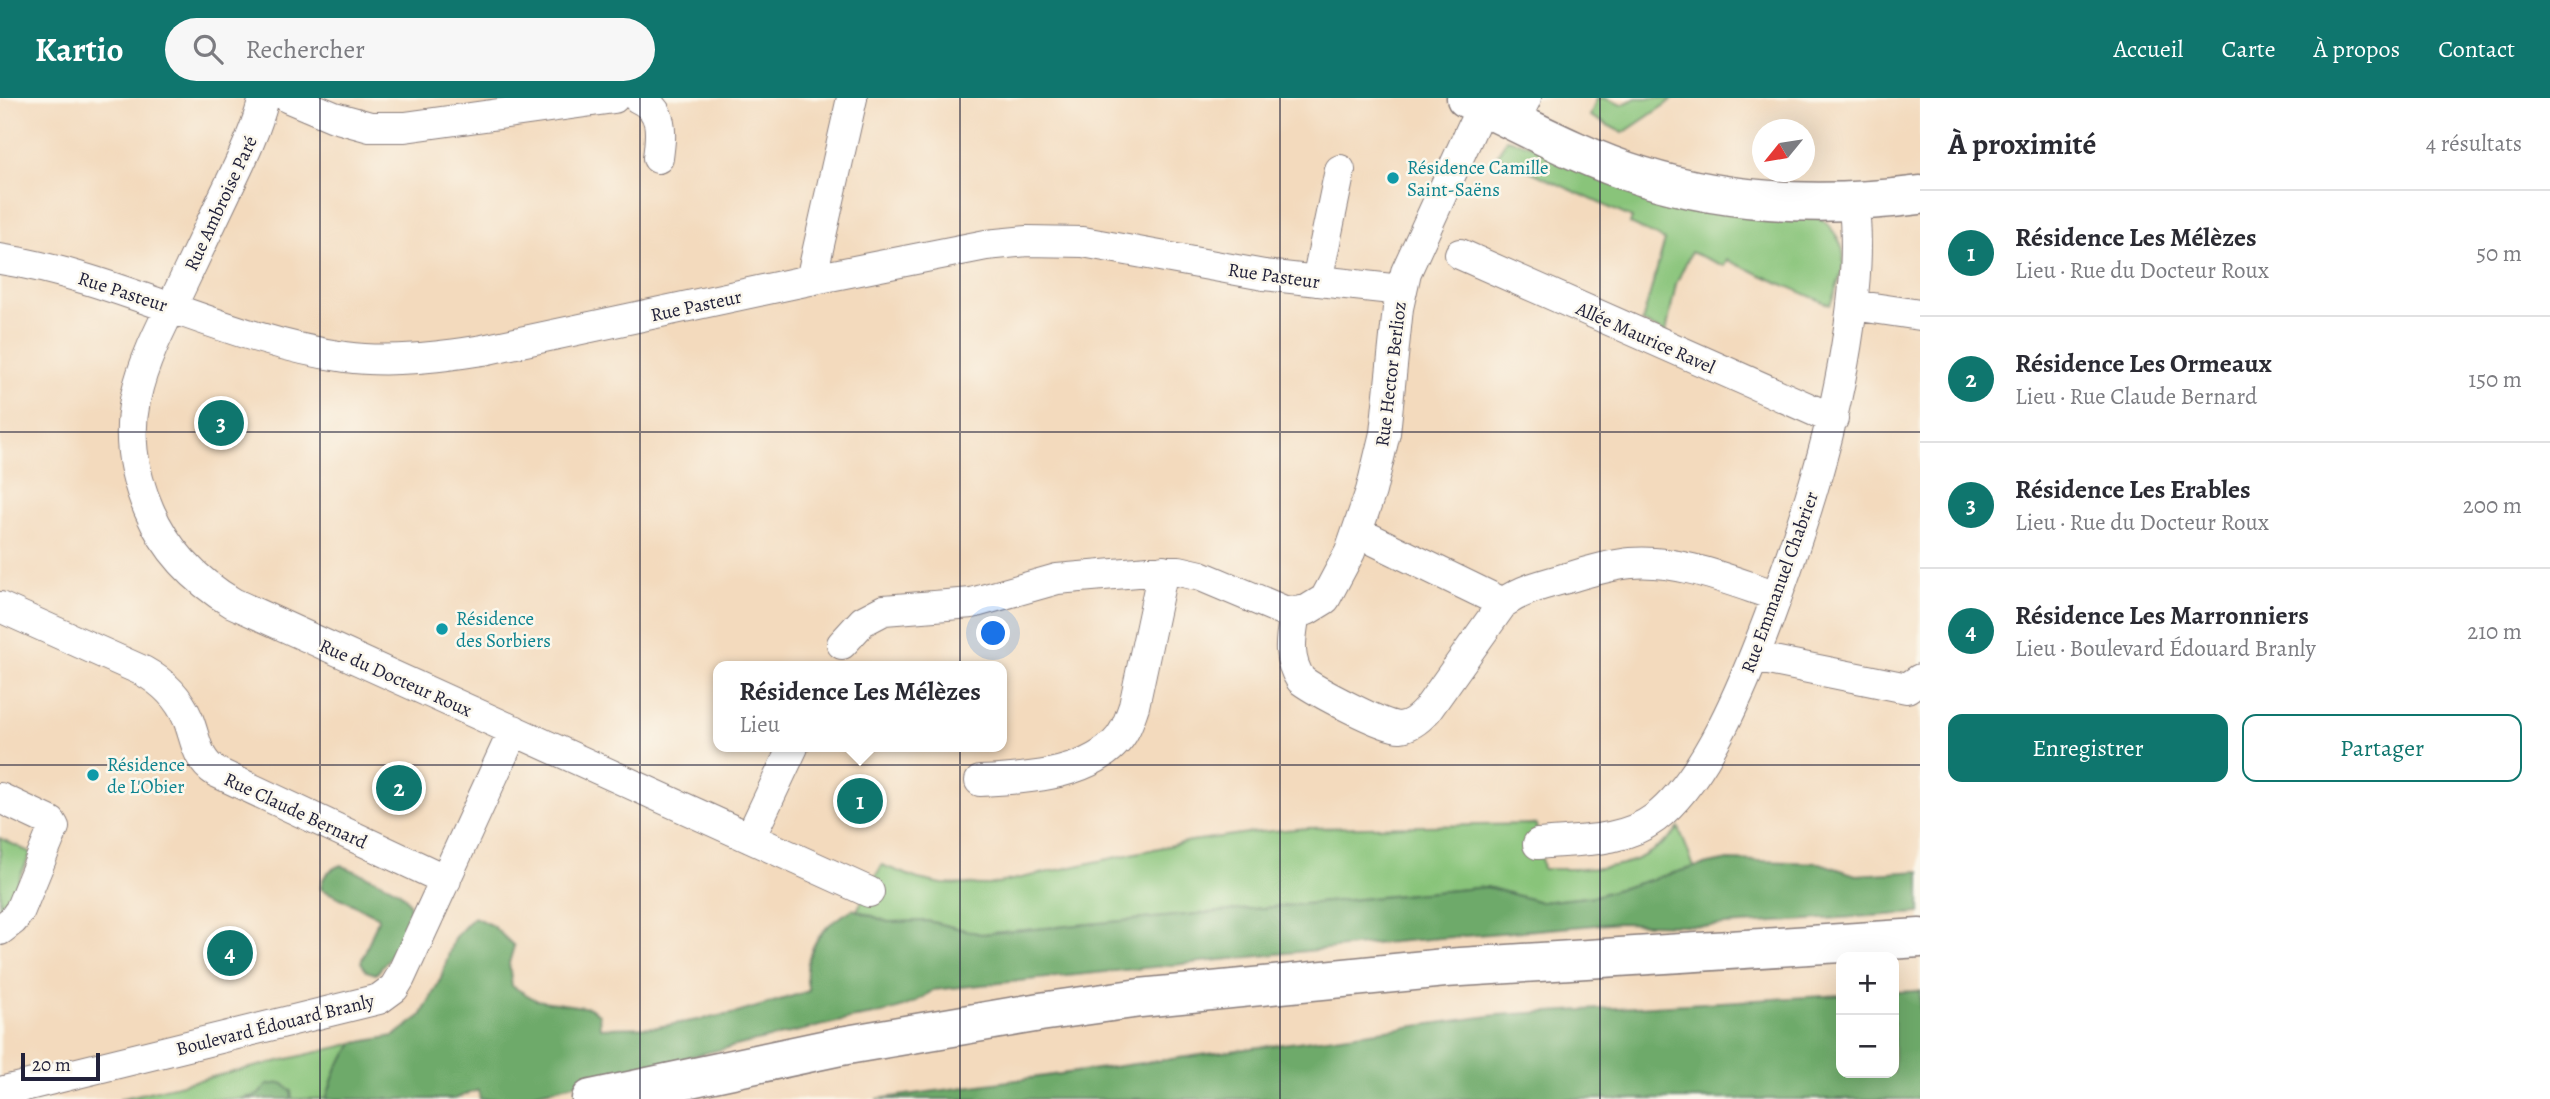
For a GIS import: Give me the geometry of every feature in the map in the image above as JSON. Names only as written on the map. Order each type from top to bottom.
[{"type":"main road","points":[[1497,106],[1606,163],[1639,176],[1681,187],[1768,200],[1853,201],[1920,195]]},
{"type":"main road","points":[[591,1099],[741,1065],[877,1039],[1040,1012],[1187,992],[1497,964],[1920,938]]},
{"type":"main road","points":[[1899,965],[1920,963]]},
{"type":"main road","points":[[708,1099],[839,1072],[990,1046],[1240,1012],[1439,994],[1836,968]]},
{"type":"street","name":"Rue Ambroise Paré","points":[[171,307],[250,141],[264,98]]},
{"type":"street","points":[[289,98],[370,127],[417,126],[614,98]]},
{"type":"street","points":[[638,98],[649,105],[660,121],[662,131],[658,158]]},
{"type":"street","points":[[811,280],[852,98]]},
{"type":"street","name":"Rue Hector Berlioz","points":[[1295,612],[1307,610],[1325,599],[1357,532],[1374,480],[1385,433],[1401,290],[1410,260],[1497,106]]},
{"type":"street","points":[[1317,281],[1340,170]]},
{"type":"street","name":"Rue Emmanuel Chabrier","points":[[1538,844],[1615,837],[1631,832],[1656,817],[1692,776],[1720,728],[1754,657],[1777,596],[1816,480],[1833,419],[1853,305],[1856,247],[1853,201]]},
{"type":"street","name":"Rue Pasteur","points":[[0,259],[54,268],[286,345],[326,354],[401,359],[458,354],[811,280],[1027,240],[1061,240],[1129,249],[1264,275],[1401,290]]},
{"type":"street","name":"Allée Maurice Ravel","points":[[1460,254],[1833,419]]},
{"type":"street","points":[[1853,305],[1920,315]]},
{"type":"street","name":"Rue du Docteur Roux","points":[[171,307],[153,340],[135,388],[132,440],[143,497],[160,532],[181,561],[205,584],[233,603],[869,892]]},
{"type":"street","points":[[1357,532],[1503,603]]},
{"type":"street","points":[[835,657],[863,621],[884,610],[984,601],[1057,579],[1163,570],[1201,576],[1273,607],[1295,612],[1289,648],[1294,670],[1301,680],[1377,720],[1401,727],[1411,724],[1427,710],[1503,603],[1523,591],[1599,568],[1647,563],[1697,571],[1777,596]]},
{"type":"street","points":[[980,781],[1015,780],[1046,775],[1090,760],[1114,744],[1126,727],[1133,706],[1163,570]]},
{"type":"street","name":"Rue Claude Bernard","points":[[0,607],[143,671],[162,684],[172,693],[187,718],[206,766],[446,880]]},
{"type":"street","points":[[1754,657],[1908,688],[1920,679]]},
{"type":"street","name":"Boulevard Édouard Branly","points":[[0,1092],[379,999],[387,994],[400,978],[514,730]]},
{"type":"street","points":[[750,838],[791,752]]},
{"type":"street","points":[[0,798],[51,822],[54,827],[20,910],[13,920],[0,930]]},
{"type":"green space","points":[[1597,98],[1622,105],[1636,98],[1675,98],[1623,133],[1590,116]]},
{"type":"green space","points":[[1506,139],[1819,216],[1838,238],[1844,258],[1830,305],[1727,260],[1724,266],[1691,252],[1676,284],[1666,333],[1642,322],[1665,240],[1630,224],[1632,218],[1497,156]]},
{"type":"green space","points":[[1536,824],[1543,869],[1600,868],[1633,861],[1664,843],[1679,828],[1694,867],[1595,896],[1541,902],[1487,887],[981,934],[928,921],[888,922],[857,910],[882,865],[918,879],[942,884],[989,885],[1191,841],[1248,833],[1308,828]]},
{"type":"green space","points":[[0,838],[31,853],[7,904],[0,910]]},
{"type":"green space","points":[[1728,860],[1820,863],[1856,875],[1920,871],[1920,913],[1710,926],[1620,923],[1393,942],[933,990],[904,1007],[884,1013],[511,1099],[480,1099],[478,1090],[454,1099],[326,1099],[337,1067],[355,1043],[394,1036],[421,1016],[441,978],[454,938],[474,917],[493,926],[514,946],[509,963],[512,986],[536,1000],[590,1008],[599,1014],[600,1028],[657,1027],[737,1013],[809,991],[808,965],[817,939],[829,925],[853,909],[888,922],[928,921],[981,934],[1487,887],[1541,902],[1595,896],[1694,867]]},
{"type":"green space","points":[[341,865],[396,889],[409,902],[411,913],[405,935],[376,974],[366,971],[361,962],[378,920],[377,916],[321,889],[326,874]]},
{"type":"green space","points":[[1920,991],[1920,1099],[876,1099],[1497,1015],[1836,995],[1836,1078],[1899,1078],[1899,992]]},
{"type":"green space","points":[[355,1043],[337,1067],[326,1099],[119,1099]]},
{"type":"green space","points":[[282,1083],[291,1091],[292,1099],[240,1099],[258,1095],[267,1085]]},
{"type":"place","name":"Résidence Camille Saint-Saëns","points":[[1393,178]]},
{"type":"place","name":"Résidence Les Erables","points":[[221,423]]},
{"type":"place","name":"Résidence des Sorbiers","points":[[442,629]]},
{"type":"place","name":"Résidence de L'Obier","points":[[93,775]]},
{"type":"place","name":"Résidence Les Ormeaux","points":[[399,788]]},
{"type":"place","name":"Résidence Les Mélèzes","points":[[860,801]]},
{"type":"place","name":"Résidence Les Marronniers","points":[[230,953]]}]
